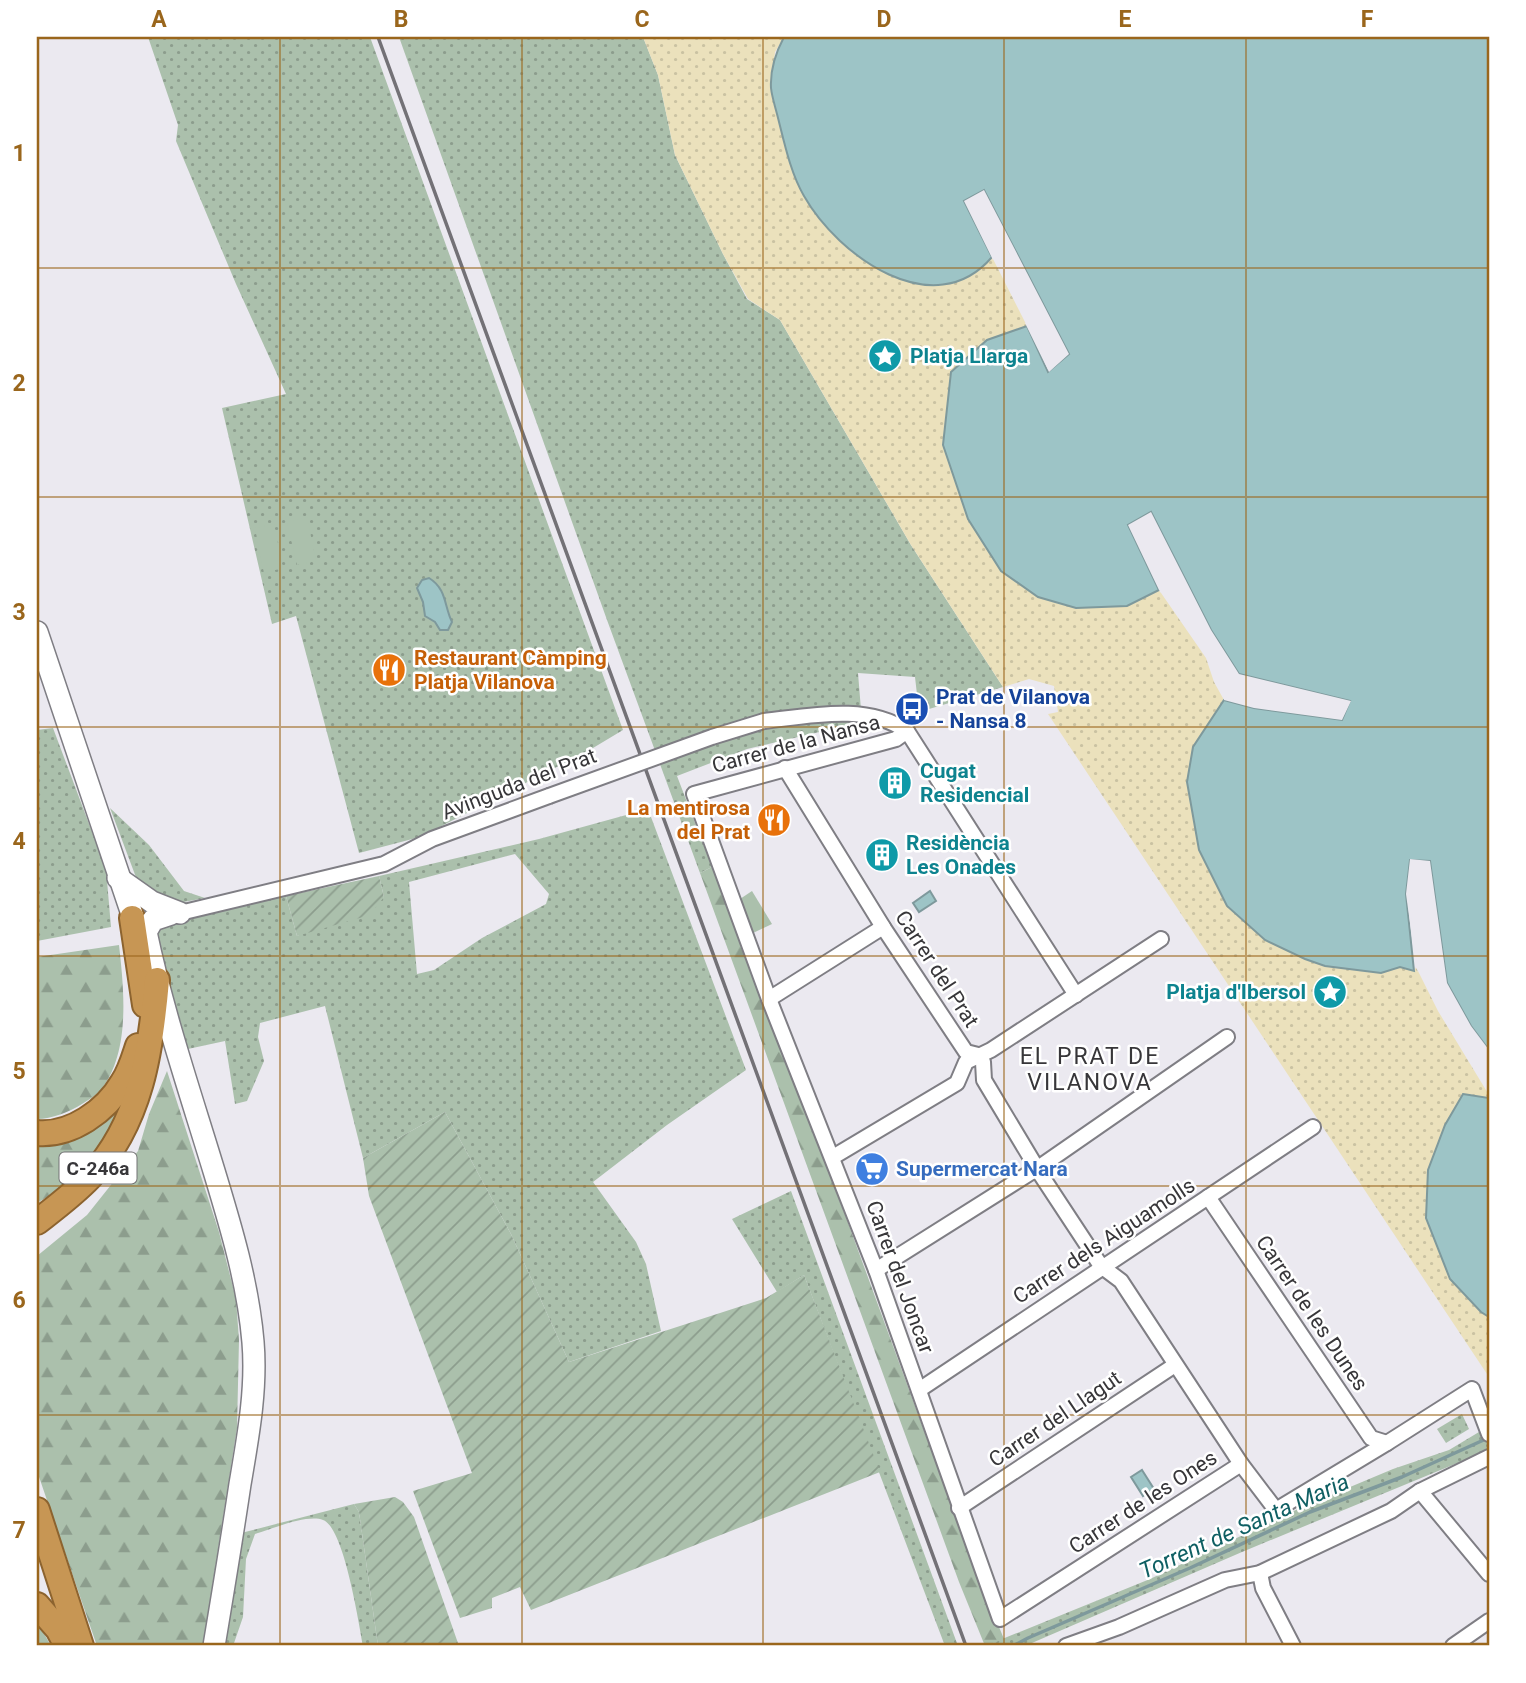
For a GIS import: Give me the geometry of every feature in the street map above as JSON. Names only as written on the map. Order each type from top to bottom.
[{"type":"highway","name":"C-246a","points":[[37,1223],[92,1175],[113,1149],[138,1096],[151,1040],[152,983],[130,914]]},
{"type":"highway","points":[[37,1133],[72,1129],[102,1109],[123,1083],[138,1048],[152,983]]},
{"type":"highway","points":[[37,1510],[80,1646]]},
{"type":"highway","points":[[37,1605],[58,1629],[67,1646]]},
{"type":"main road","name":"C-246a","points":[[37,632],[130,914]]},
{"type":"main road","points":[[118,878],[152,902],[176,913]]},
{"type":"main road","points":[[130,914],[138,902],[152,902]]},
{"type":"main road","points":[[130,914],[176,913]]},
{"type":"main road","points":[[152,983],[146,932],[153,920],[176,913]]},
{"type":"main road","points":[[130,914],[233,1235],[247,1290],[254,1343],[254,1390],[250,1427],[214,1646]]},
{"type":"street","name":"Avinguda del Prat","points":[[176,913],[384,864],[432,839],[712,737],[764,721],[852,713],[894,722],[907,731]]},
{"type":"street","points":[[874,744],[882,731],[877,718]]},
{"type":"street","points":[[907,731],[1076,995]]},
{"type":"street","name":"Carrer de la Nansa","points":[[694,794],[896,739],[907,731]]},
{"type":"street","name":"Carrer del Prat","points":[[785,768],[883,927],[966,1052],[978,1055],[983,1062],[984,1080],[1101,1266],[1121,1281],[1241,1464]]},
{"type":"street","name":"Carrer del Joncar","points":[[694,794],[769,999],[876,1270],[1000,1619]]},
{"type":"street","points":[[769,999],[883,927]]},
{"type":"street","points":[[833,1157],[957,1083],[966,1062],[991,1051],[1161,939]]},
{"type":"street","points":[[876,1270],[1039,1167],[1227,1037]]},
{"type":"street","name":"Carrer dels Aiguamolls","points":[[919,1390],[1313,1127]]},
{"type":"street","name":"Carrer de les Dunes","points":[[1208,1198],[1371,1438]]},
{"type":"street","name":"Carrer del Llagut","points":[[959,1508],[1175,1366]]},
{"type":"street","name":"Carrer de les Ones","points":[[1000,1619],[1241,1464],[1276,1510],[1472,1388],[1488,1429]]},
{"type":"street","points":[[1366,1455],[1371,1438],[1387,1443]]},
{"type":"street","points":[[1066,1646],[1119,1627],[1225,1580],[1260,1573],[1391,1511],[1420,1492],[1489,1457]]},
{"type":"street","points":[[1420,1492],[1489,1574]]},
{"type":"street","points":[[1260,1573],[1263,1588],[1293,1646]]},
{"type":"street","points":[[1453,1646],[1489,1620]]},
{"type":"green space","points":[[148,37],[370,37],[623,730],[588,751],[420,837],[359,853],[296,616],[272,624],[222,408],[286,394],[176,141],[178,125]]},
{"type":"green space","points":[[399,37],[643,37],[658,75],[675,155],[747,299],[780,320],[911,545],[1003,687],[919,712],[915,677],[858,673],[862,722],[747,749],[677,776],[712,867],[700,873],[607,620]]},
{"type":"green space","points":[[307,517],[316,561],[297,565],[287,522]]},
{"type":"green space","points":[[274,524],[283,568],[264,573],[255,528]]},
{"type":"green space","points":[[53,728],[106,869],[111,927],[37,941],[37,730]]},
{"type":"green space","points":[[110,808],[149,845],[184,891],[205,898],[173,904],[140,888]]},
{"type":"green space","points":[[648,809],[746,1070],[667,1125],[593,1182],[636,1242],[646,1264],[661,1331],[569,1362],[511,1234],[445,1112],[363,1158],[325,1006],[260,1023],[258,1037],[264,1061],[247,1101],[235,1104],[225,1041],[188,1049],[151,928],[166,922],[286,896],[297,936],[384,897],[379,876],[539,839]],"holes":[[[515,854],[549,894],[546,904],[482,938],[434,970],[417,974],[409,882]]]},
{"type":"green space","points":[[712,867],[847,1220],[972,1562],[1004,1639],[985,1646],[959,1582],[700,873]]},
{"type":"green space","points":[[379,876],[384,897],[370,915],[297,936],[286,896]]},
{"type":"green space","points":[[752,891],[772,924],[753,933],[740,899]]},
{"type":"green space","points":[[119,945],[123,1021],[117,1058],[110,1076],[100,1091],[72,1110],[37,1119],[37,957]]},
{"type":"green space","points":[[167,1071],[219,1232],[236,1299],[239,1340],[237,1428],[203,1646],[97,1646],[37,1471],[37,1256],[87,1215],[138,1151],[149,1114]]},
{"type":"green space","points":[[127,1095],[102,1146],[59,1190],[37,1203],[37,1146],[54,1145],[91,1131]]},
{"type":"green space","points":[[445,1112],[511,1234],[569,1362],[766,1298],[804,1275],[880,1472],[531,1610],[520,1587],[492,1598],[492,1608],[460,1618],[413,1491],[472,1473],[369,1196],[363,1158]]},
{"type":"green space","points":[[791,1191],[958,1646],[945,1646],[804,1275],[777,1292],[732,1219]]},
{"type":"green space","points":[[1462,1414],[1469,1429],[1446,1443],[1437,1429]]},
{"type":"green space","points":[[1489,1426],[1489,1450],[1242,1552],[1025,1646],[985,1646],[1150,1579],[1300,1508],[1393,1469],[1449,1450]]},
{"type":"green space","points":[[395,1497],[403,1502],[414,1517],[459,1646],[378,1646],[359,1512],[354,1504]]},
{"type":"green space","points":[[354,1504],[359,1512],[378,1646],[363,1646],[344,1557],[331,1527],[323,1520],[308,1519],[255,1534],[246,1559],[243,1617],[233,1646],[222,1646],[241,1533]]},
{"type":"green space","points":[[37,1621],[51,1646],[37,1646]]},
{"type":"sand","points":[[643,37],[784,37],[775,52],[771,88],[788,158],[804,196],[852,253],[979,271],[992,257],[1027,326],[987,340],[1127,606],[1159,590],[1206,658],[1214,682],[1224,700],[1193,747],[1187,782],[1199,850],[1381,973],[1400,967],[1414,971],[1416,967],[1438,1011],[1489,1095],[1489,1098],[1463,1094],[1428,1170],[1426,1218],[1450,1279],[1489,1317],[1489,1377],[1048,714],[1058,712],[1054,686],[1029,679],[1003,687],[911,545],[780,320],[748,299],[675,155],[658,75]]},
{"type":"water","points":[[784,37],[1489,37],[1489,1050],[1471,1026],[1447,983],[1430,861],[1410,860],[1406,894],[1414,971],[1400,967],[1381,973],[1325,966],[1265,940],[1227,906],[1199,850],[1187,782],[1193,747],[1224,700],[1254,708],[1342,720],[1350,701],[1239,674],[1211,630],[1151,512],[1128,525],[1159,590],[1127,606],[1076,608],[1038,597],[1001,571],[968,519],[943,445],[951,372],[987,340],[1027,326],[1048,372],[1069,354],[984,190],[964,201],[992,257],[969,276],[943,285],[916,283],[889,274],[863,260],[819,219],[795,177],[772,95],[773,68]]},
{"type":"water","points":[[429,578],[439,587],[444,598],[452,622],[448,630],[440,630],[435,622],[425,616],[417,588],[422,580]]},
{"type":"water","points":[[930,891],[936,901],[919,912],[913,903]]},
{"type":"water","points":[[1463,1094],[1489,1098],[1489,1317],[1450,1279],[1426,1218],[1428,1170],[1445,1125]]},
{"type":"water","points":[[1142,1470],[1154,1489],[1143,1496],[1131,1477]]},
{"type":"pier","points":[[984,190],[1069,354],[1049,372],[1025,323],[1030,324],[1050,366],[1064,353],[982,194],[968,202],[995,256],[993,260],[964,201]]},
{"type":"pier","points":[[1151,512],[1211,630],[1239,674],[1351,701],[1342,720],[1254,708],[1224,700],[1223,697],[1340,716],[1346,704],[1237,676],[1208,632],[1150,517],[1132,527],[1162,588],[1161,593],[1159,590],[1128,525]]},
{"type":"pier","points":[[1410,859],[1430,861],[1447,983],[1489,1053],[1468,1028],[1444,985],[1427,864],[1413,863],[1409,894],[1418,972],[1406,894]]},
{"type":"waterway","name":"Torrent de Santa Maria","points":[[1013,1646],[1310,1512],[1402,1477],[1488,1438]]},
{"type":"railway","points":[[378,37],[966,1646]]},
{"type":"place","name":"Platja Llarga","points":[[885,356]]},
{"type":"place","name":"Restaurant Càmping Platja Vilanova","points":[[389,670]]},
{"type":"place","name":"Prat de Vilanova - Nansa 8","points":[[912,709]]},
{"type":"place","name":"Cugat Residencial","points":[[895,783]]},
{"type":"place","name":"La mentirosa del Prat","points":[[774,820]]},
{"type":"place","name":"Residència Les Onades","points":[[882,855]]},
{"type":"place","name":"Platja d'Ibersol","points":[[1330,992]]},
{"type":"place","name":"Supermercat Nara","points":[[872,1169]]},
{"type":"district","name":"EL PRAT DE VILANOVA","points":[[1090,1069]]}]
